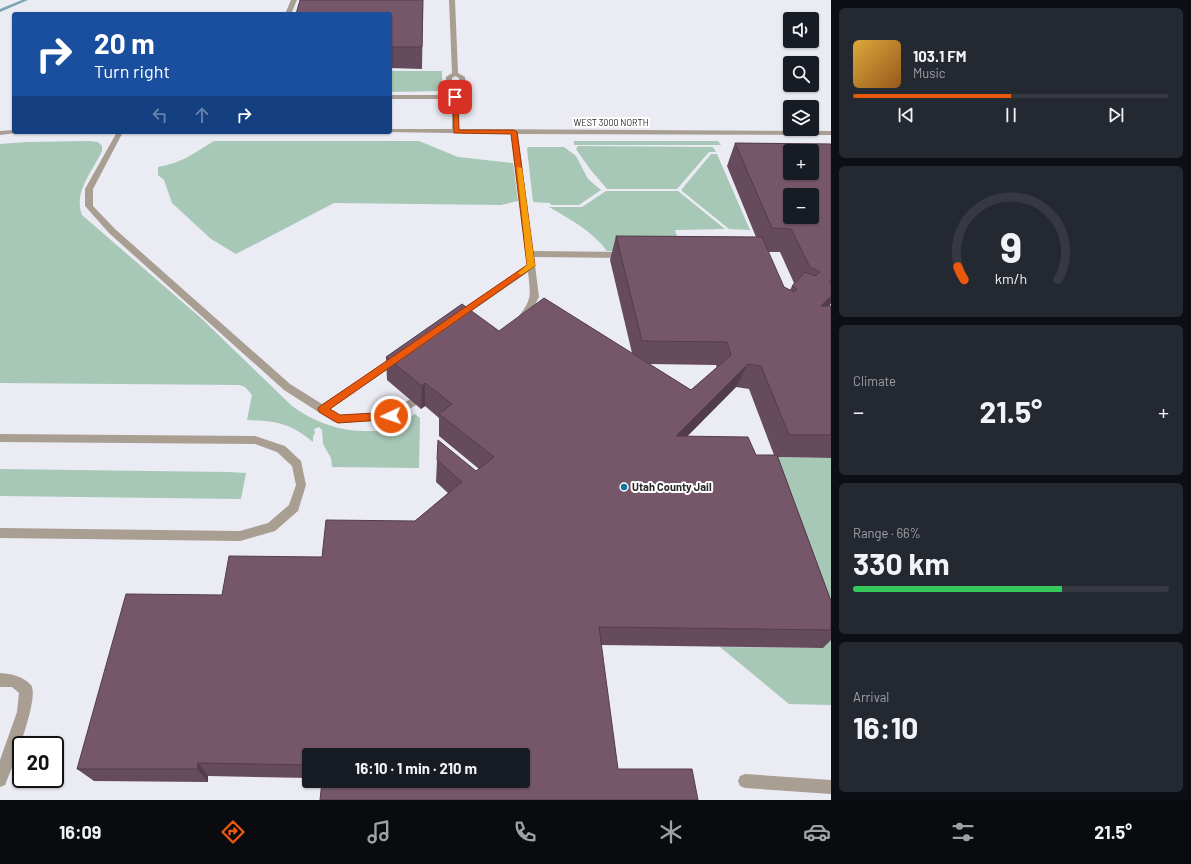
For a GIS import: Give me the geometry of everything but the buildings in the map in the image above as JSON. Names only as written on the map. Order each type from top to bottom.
[{"type":"street","points":[[289,12],[294,0]]},
{"type":"street","points":[[452,0],[455,74]]},
{"type":"street","points":[[392,97],[455,95],[463,89],[462,77],[455,74],[449,77],[450,89],[455,95],[456,132]]},
{"type":"street","name":"WEST 3000 NORTH","points":[[392,131],[831,133]]},
{"type":"street","points":[[0,133],[12,132]]},
{"type":"street","points":[[514,132],[535,297],[524,318],[514,326]]},
{"type":"street","points":[[119,134],[90,189],[89,206],[112,231],[287,387],[338,419],[391,416],[412,402]]},
{"type":"street","points":[[530,254],[631,255]]},
{"type":"street","points":[[452,321],[531,266]]},
{"type":"street","points":[[323,409],[408,351]]},
{"type":"street","points":[[0,438],[255,440],[281,449],[297,464],[301,485],[294,508],[271,527],[240,536],[0,533]]},
{"type":"street","points":[[0,680],[14,681],[26,690],[24,712],[0,780]]},
{"type":"street","points":[[745,781],[831,787]]},
{"type":"green space","points":[[392,71],[442,71],[442,91],[392,92]]},
{"type":"green space","points":[[214,141],[419,141],[458,157],[513,163],[518,201],[501,205],[334,203],[236,254],[211,239],[172,203],[164,180],[158,175],[158,167],[182,160]]},
{"type":"green space","points":[[574,141],[718,141],[721,145],[574,145]]},
{"type":"green space","points":[[98,142],[102,146],[102,151],[82,190],[80,206],[82,215],[202,319],[292,406],[301,412],[319,422],[339,428],[360,431],[385,430],[397,425],[415,414],[420,418],[419,468],[332,467],[331,458],[323,444],[322,430],[319,427],[314,429],[315,433],[313,442],[297,431],[282,424],[247,420],[252,395],[245,387],[239,385],[0,383],[0,144]]},
{"type":"green space","points":[[578,146],[713,147],[716,152],[709,152],[677,189],[607,189],[576,149]]},
{"type":"green space","points":[[528,147],[564,147],[576,156],[588,179],[601,190],[579,205],[551,205],[550,203],[533,202]]},
{"type":"green space","points":[[711,154],[717,154],[750,230],[729,229],[682,191],[682,189]]},
{"type":"green space","points":[[606,191],[678,191],[725,229],[675,230],[682,252],[607,251],[588,231],[549,207],[582,207]]},
{"type":"green space","points":[[775,457],[831,458],[831,705],[789,704],[720,647],[822,648]]},
{"type":"green space","points":[[0,469],[246,473],[241,499],[0,496]]},
{"type":"waterway","points":[[0,11],[26,0]]},
{"type":"slow traffic","points":[[519,168],[531,266],[521,273]]},
{"type":"place","name":"Utah County Jail","points":[[624,487]]},
{"type":"route","points":[[391,416],[338,419],[323,409],[531,266],[514,132],[456,132],[455,97]]}]
